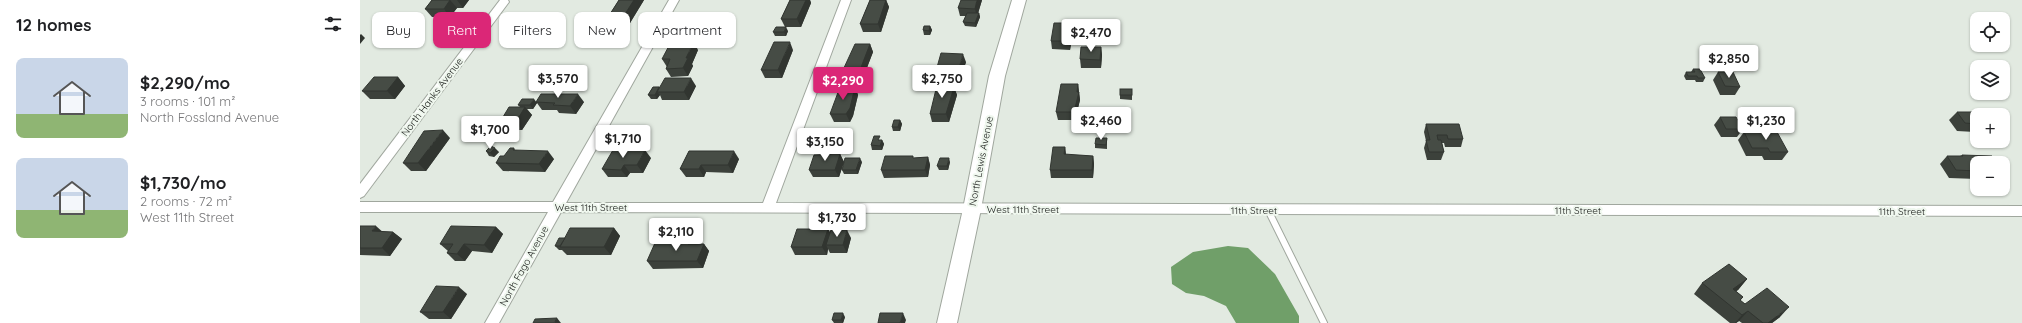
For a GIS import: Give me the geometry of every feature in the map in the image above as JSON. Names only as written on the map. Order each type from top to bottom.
[{"type":"main road","name":"North Lewis Avenue","points":[[947,323],[972,209],[997,76],[1019,0]]},
{"type":"street","name":"North Fago Avenue","points":[[492,323],[674,0]]},
{"type":"street","points":[[768,207],[846,0]]},
{"type":"street","name":"North Hanks Avenue","points":[[360,193],[504,2]]},
{"type":"street","name":"West 11th Street","points":[[360,207],[558,206],[1134,209]]},
{"type":"street","name":"11th Street","points":[[1134,209],[2022,211]]},
{"type":"lane","points":[[1268,210],[1324,323]]},
{"type":"shaded area","points":[[1228,246],[1248,248],[1275,274],[1299,316],[1299,323],[1236,323],[1226,306],[1204,296],[1186,293],[1172,284],[1171,267],[1193,252]]},
{"type":"building","points":[[432,0],[450,0],[444,9],[425,9]]},
{"type":"building","points":[[619,0],[634,0],[626,12],[611,12]]},
{"type":"building","points":[[790,0],[806,0],[797,19],[781,19]]},
{"type":"building","points":[[870,0],[886,0],[878,24],[860,24]]},
{"type":"building","points":[[961,0],[977,0],[975,9],[958,8]]},
{"type":"building","points":[[967,13],[979,13],[975,23],[963,22]]},
{"type":"building","points":[[1054,23],[1072,23],[1069,41],[1051,41]]},
{"type":"building","points":[[924,26],[930,26],[929,31],[923,30]]},
{"type":"building","points":[[776,27],[786,27],[784,32],[773,32]]},
{"type":"building","points":[[774,42],[790,42],[778,70],[761,70]]},
{"type":"building","points":[[855,44],[870,44],[860,70],[843,70]]},
{"type":"building","points":[[1081,47],[1101,47],[1100,60],[1080,59]]},
{"type":"building","points":[[668,48],[691,48],[683,68],[666,69],[670,59],[662,59]]},
{"type":"building","points":[[941,53],[963,54],[958,72],[936,71]]},
{"type":"building","points":[[1693,69],[1700,69],[1705,78],[1688,76],[1686,72],[1695,72]]},
{"type":"building","points":[[1718,72],[1733,72],[1740,87],[1725,86]]},
{"type":"building","points":[[374,77],[398,77],[387,91],[362,91]]},
{"type":"building","points":[[665,78],[691,78],[684,92],[657,92]]},
{"type":"building","points":[[1061,84],[1078,84],[1077,92],[1079,92],[1074,112],[1056,112]]},
{"type":"building","points":[[937,85],[953,85],[954,87],[946,114],[930,114]]},
{"type":"building","points":[[653,87],[659,87],[655,95],[648,95]]},
{"type":"building","points":[[840,87],[855,87],[850,108],[846,114],[830,114]]},
{"type":"building","points":[[1120,89],[1132,89],[1132,95],[1120,95]]},
{"type":"building","points":[[541,94],[578,94],[570,106],[553,105],[555,103],[536,102]]},
{"type":"building","points":[[522,99],[534,99],[530,105],[518,105]]},
{"type":"building","points":[[509,107],[525,107],[516,122],[500,122]]},
{"type":"building","points":[[1957,112],[1970,112],[1970,123],[1965,123]]},
{"type":"building","points":[[1720,117],[1736,117],[1743,129],[1726,129]]},
{"type":"building","points":[[894,120],[900,120],[898,127],[892,127]]},
{"type":"building","points":[[1426,124],[1459,124],[1463,139],[1448,139],[1447,135],[1437,135],[1438,140],[1441,140],[1444,152],[1429,152],[1426,140],[1430,140]]},
{"type":"building","points":[[443,130],[418,163],[403,163],[424,131]]},
{"type":"building","points":[[1744,132],[1777,132],[1788,152],[1770,152],[1768,148],[1752,148]]},
{"type":"building","points":[[874,136],[880,136],[878,140],[882,140],[880,146],[871,145]]},
{"type":"building","points":[[1096,138],[1107,138],[1106,145],[1095,144]]},
{"type":"building","points":[[491,146],[495,148],[490,153],[486,151]]},
{"type":"building","points":[[1053,147],[1065,147],[1064,154],[1093,156],[1092,170],[1050,170]]},
{"type":"building","points":[[510,148],[514,148],[513,150],[548,151],[539,164],[496,163],[500,156],[504,156]]},
{"type":"building","points":[[613,150],[645,150],[637,165],[624,165],[621,170],[602,169]]},
{"type":"building","points":[[689,151],[734,151],[728,165],[701,165],[699,169],[680,169]]},
{"type":"building","points":[[840,154],[835,170],[809,170],[814,155]]},
{"type":"building","points":[[1962,155],[1992,156],[1970,156],[1970,171],[1956,170],[1947,156],[1963,156]]},
{"type":"building","points":[[885,156],[913,156],[913,158],[928,157],[925,170],[881,170]]},
{"type":"building","points":[[845,158],[860,158],[856,170],[842,170]]},
{"type":"building","points":[[940,158],[949,158],[947,166],[937,166]]},
{"type":"building","points":[[360,226],[376,226],[372,231],[393,232],[382,248],[360,248]]},
{"type":"building","points":[[451,226],[496,227],[484,245],[464,244],[457,254],[447,253],[453,244],[440,244]]},
{"type":"building","points":[[570,228],[614,228],[604,247],[560,247]]},
{"type":"building","points":[[797,229],[828,229],[822,247],[791,247]]},
{"type":"building","points":[[831,230],[847,230],[843,245],[826,245]]},
{"type":"building","points":[[559,238],[565,238],[560,246],[555,246]]},
{"type":"building","points":[[689,241],[688,244],[704,244],[697,261],[647,261],[655,243]]},
{"type":"building","points":[[1729,264],[1747,279],[1733,289],[1743,297],[1740,300],[1745,304],[1767,288],[1789,307],[1768,323],[1763,323],[1748,311],[1742,315],[1702,283]]},
{"type":"building","points":[[436,286],[459,287],[443,312],[420,312]]},
{"type":"building","points":[[834,313],[843,313],[841,320],[832,320]]},
{"type":"building","points":[[880,313],[903,313],[900,323],[878,323]]},
{"type":"building","points":[[557,318],[554,323],[533,323],[535,319]]}]
